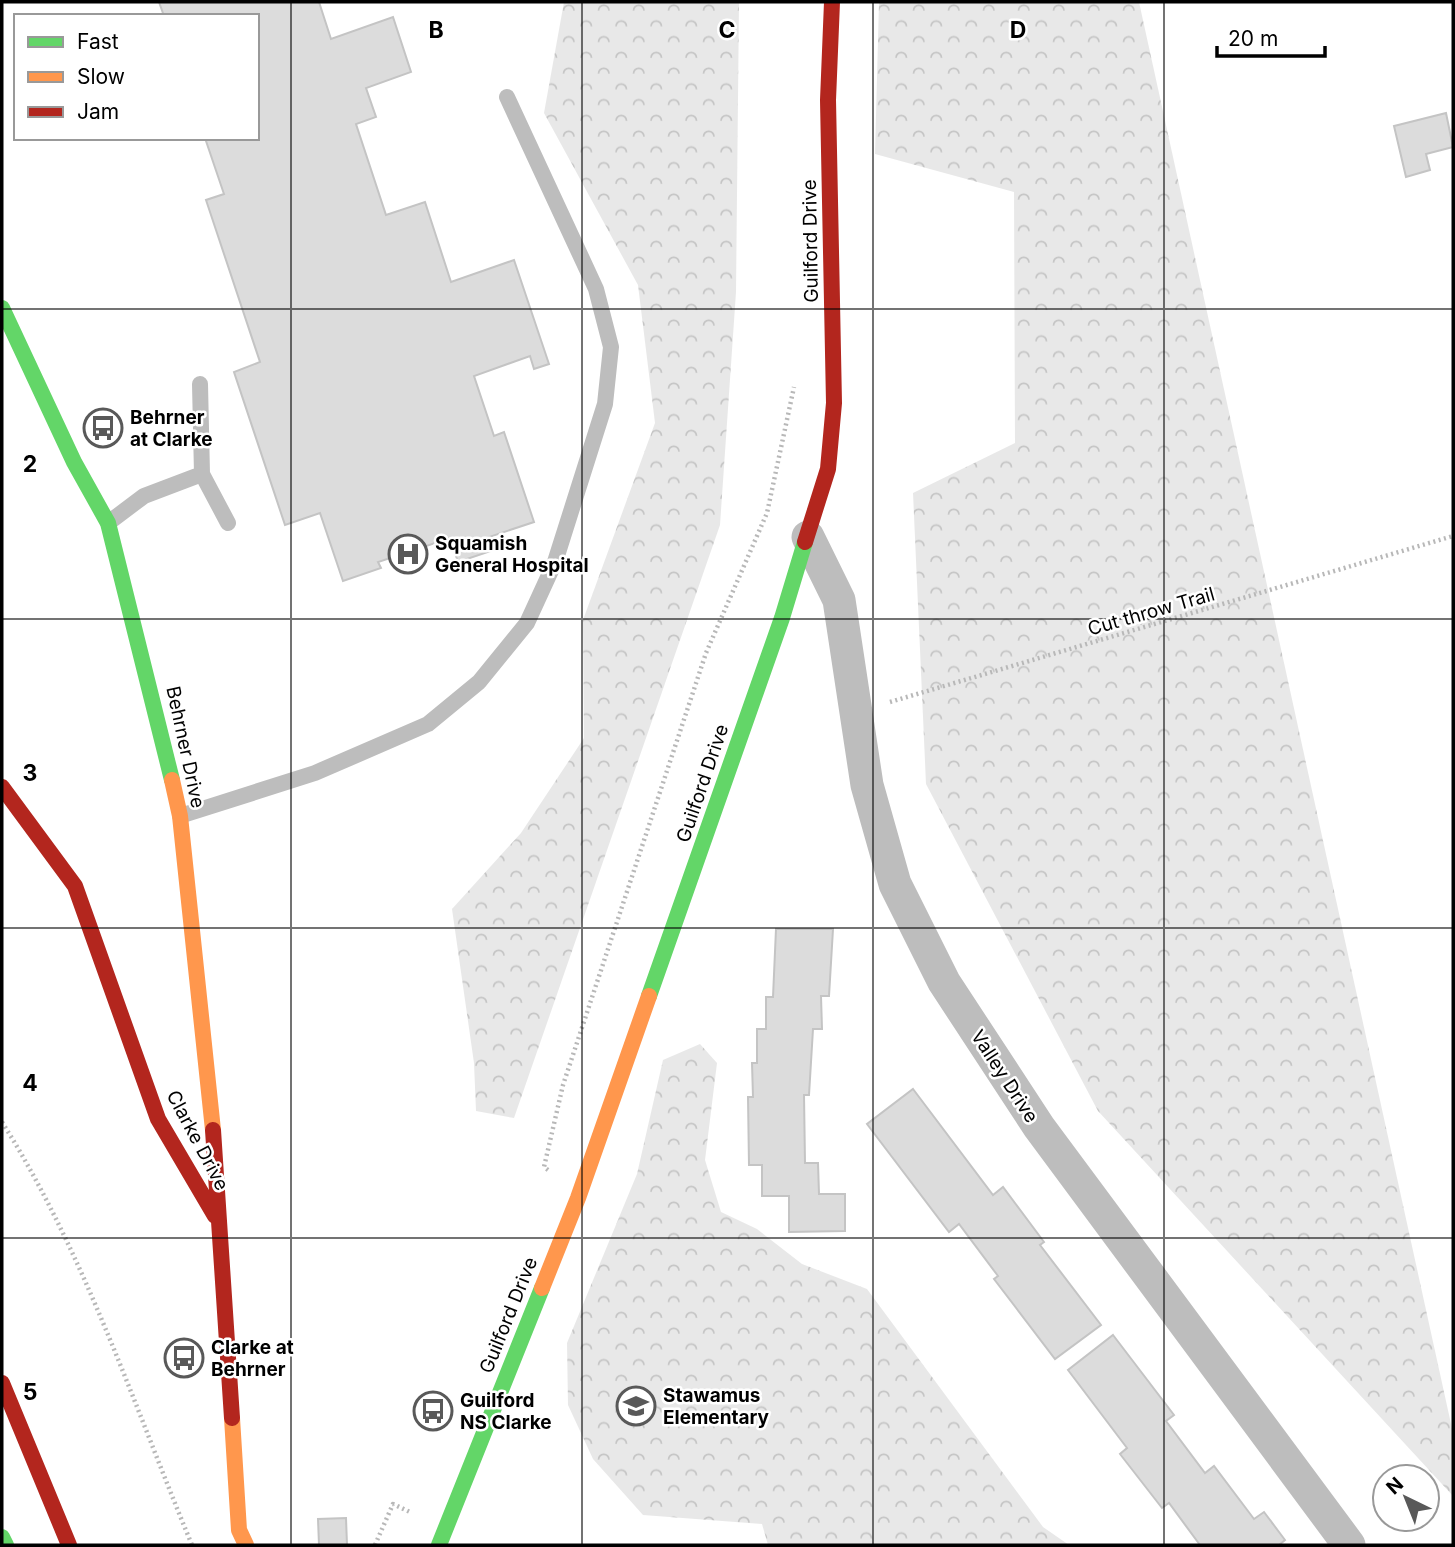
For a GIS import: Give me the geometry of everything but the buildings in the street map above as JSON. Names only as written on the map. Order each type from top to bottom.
[{"type":"main road","name":"Guilford Drive","points":[[439,1545],[578,1198],[808,537],[828,469],[834,403],[828,100],[832,2]]},
{"type":"main road","name":"Behrner Drive","points":[[2,308],[74,462],[108,523],[147,670],[180,816],[213,1129],[219,1224]]},
{"type":"main road","name":"Clarke Drive","points":[[2,787],[75,886],[158,1119],[219,1224],[239,1530],[246,1545]]},
{"type":"main road","points":[[2,1383],[69,1545]]},
{"type":"main road","points":[[2,1537],[5,1545]]},
{"type":"street","name":"Valley Drive","points":[[808,537],[839,600],[867,785],[895,884],[944,982],[1039,1127],[1349,1545]]},
{"type":"lane","points":[[180,816],[316,772],[428,724],[479,682],[527,623],[550,575],[605,404],[611,347],[596,289],[508,97]]},
{"type":"lane","points":[[200,384],[202,474],[228,523]]},
{"type":"lane","points":[[108,523],[144,496],[202,474]]},
{"type":"path","points":[[578,1198],[544,1167],[563,1085],[706,653],[767,513],[796,378]]},
{"type":"path","name":"Cut throw Trail","points":[[856,712],[1453,536]]},
{"type":"path","points":[[2,1122],[38,1179],[67,1238],[192,1545]]},
{"type":"path","points":[[375,1545],[393,1504],[445,1529]]},
{"type":"green space","points":[[564,2],[739,2],[736,292],[720,525],[514,1118],[476,1111],[474,1063],[452,909],[521,833],[584,738],[583,620],[655,423],[638,285],[544,113]]},
{"type":"green space","points":[[879,2],[1139,2],[1453,1433],[1453,1496],[1441,1483],[1441,1463],[1423,1463],[1098,1111],[926,784],[913,493],[1015,443],[1014,192],[875,154]]},
{"type":"green space","points":[[700,1044],[717,1063],[705,1160],[721,1212],[757,1229],[802,1264],[867,1289],[1043,1527],[1069,1545],[768,1545],[762,1524],[643,1515],[593,1459],[568,1405],[567,1343],[637,1174],[663,1060]]},
{"type":"traffic: fast","points":[[2,308],[74,462],[108,523],[172,780]]},
{"type":"traffic: fast","points":[[649,996],[782,618],[805,542]]},
{"type":"traffic: fast","points":[[439,1545],[542,1288]]},
{"type":"traffic: fast","points":[[2,1537],[6,1545]]},
{"type":"traffic: slow","points":[[172,780],[180,816],[213,1130]]},
{"type":"traffic: slow","points":[[542,1288],[578,1198],[649,996]]},
{"type":"traffic: slow","points":[[232,1418],[239,1530],[246,1545]]},
{"type":"traffic: jam","points":[[805,542],[828,469],[834,403],[828,100],[832,2]]},
{"type":"traffic: jam","points":[[2,787],[75,886],[158,1119],[215,1216]]},
{"type":"traffic: jam","points":[[213,1130],[232,1418]]},
{"type":"traffic: jam","points":[[2,1383],[69,1545]]},
{"type":"place","name":"Behrner at Clarke","points":[[103,428]]},
{"type":"place","name":"Squamish General Hospital","points":[[408,554]]},
{"type":"place","name":"Clarke at Behrner","points":[[184,1358]]},
{"type":"place","name":"Stawamus Elementary","points":[[636,1406]]},
{"type":"place","name":"Guilford NS Clarke","points":[[433,1411]]}]
